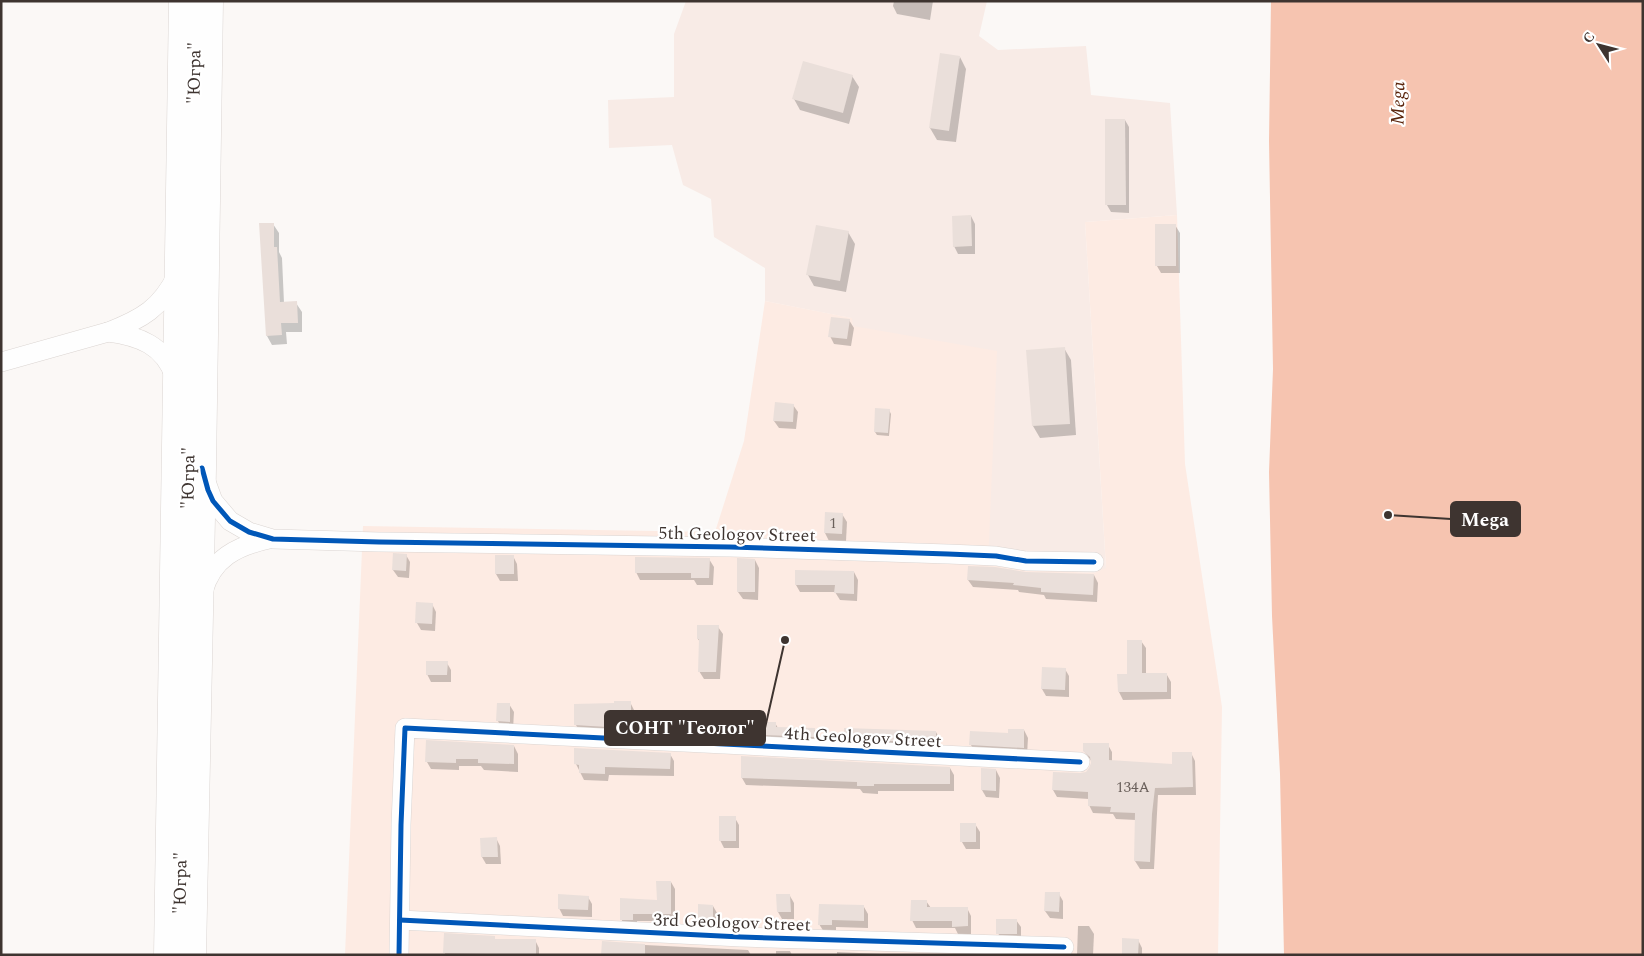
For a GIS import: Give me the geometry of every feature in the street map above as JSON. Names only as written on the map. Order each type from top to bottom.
[{"type":"highway","name":"\"Югра\"","points":[[168,955],[183,1]]},
{"type":"highway","name":"\"Югра\"","points":[[192,955],[209,1]]},
{"type":"street","points":[[1,362],[108,332],[146,314],[160,302],[170,289],[179,269]]},
{"type":"street","points":[[108,332],[127,335],[147,342],[164,356],[172,369],[178,386]]},
{"type":"street","points":[[202,468],[211,496],[221,512],[230,521],[249,532],[272,538]]},
{"type":"street","points":[[199,608],[208,578],[224,558],[246,544],[272,538]]},
{"type":"street","name":"5th Geologov Street","points":[[272,538],[379,542],[730,547],[948,554],[996,556],[1026,561],[1094,562]]},
{"type":"street","name":"4th Geologov Street","points":[[400,920],[405,728],[1080,762]]},
{"type":"street","points":[[399,955],[400,920]]},
{"type":"street","name":"3rd Geologov Street","points":[[400,920],[741,937],[1064,947]]},
{"type":"shaded area","points":[[686,1],[987,1],[979,36],[998,50],[1086,46],[1091,95],[1170,103],[1177,215],[1085,222],[1106,569],[1094,573],[1032,570],[988,565],[853,326],[851,318],[765,301],[765,268],[714,237],[711,199],[683,185],[672,145],[609,148],[608,100],[674,97],[674,34]]},
{"type":"shaded area","points":[[1177,215],[1185,464],[1222,707],[1218,955],[345,955],[363,526],[715,532],[744,441],[765,301],[852,318],[853,326],[997,351],[988,565],[1032,570],[1094,573],[1106,568],[1085,222]]},
{"type":"water","points":[[1271,1],[1643,1],[1643,955],[1284,955],[1280,774],[1272,616],[1269,472],[1273,369],[1269,141]]},
{"type":"building","points":[[940,53],[960,56],[949,131],[929,128]]},
{"type":"building","points":[[803,61],[853,75],[843,113],[792,99]]},
{"type":"building","points":[[1105,119],[1125,119],[1126,205],[1105,205]]},
{"type":"building","points":[[971,215],[972,246],[953,247],[952,216]]},
{"type":"building","points":[[259,223],[274,223],[274,247],[277,247],[280,302],[297,301],[298,323],[281,323],[282,335],[266,336]]},
{"type":"building","points":[[1155,224],[1176,224],[1176,266],[1155,266]]},
{"type":"building","points":[[816,225],[849,231],[840,281],[806,275]]},
{"type":"building","points":[[831,317],[850,319],[847,339],[828,337]]},
{"type":"building","points":[[1065,347],[1070,424],[1032,426],[1026,350]]},
{"type":"building","points":[[775,402],[794,404],[793,422],[773,421]]},
{"type":"building","points":[[875,408],[890,409],[888,433],[874,432]]},
{"type":"building","points":[[825,512],[843,513],[842,534],[824,533]]},
{"type":"building","points":[[393,553],[407,554],[406,571],[392,570]]},
{"type":"building","points":[[495,555],[514,555],[514,574],[495,574]]},
{"type":"building","points":[[635,557],[710,558],[709,578],[691,578],[691,573],[635,573]]},
{"type":"building","points":[[737,558],[755,559],[755,592],[737,592]]},
{"type":"building","points":[[968,566],[995,567],[1026,572],[1094,574],[1093,595],[1041,592],[1041,588],[1013,585],[1014,583],[967,580]]},
{"type":"building","points":[[795,570],[854,571],[854,594],[834,593],[835,585],[795,585]]},
{"type":"building","points":[[416,602],[433,603],[432,624],[415,623]]},
{"type":"building","points":[[697,625],[719,625],[716,672],[698,672],[699,639],[697,639]]},
{"type":"building","points":[[1127,640],[1142,640],[1142,673],[1167,673],[1167,692],[1118,692],[1117,674],[1127,674]]},
{"type":"building","points":[[426,661],[448,661],[447,675],[426,675]]},
{"type":"building","points":[[1042,667],[1066,668],[1065,690],[1041,689]]},
{"type":"building","points":[[614,701],[631,701],[631,723],[607,724],[607,727],[574,725],[574,704],[614,703]]},
{"type":"building","points":[[497,703],[510,703],[510,722],[496,721]]},
{"type":"building","points":[[759,722],[776,722],[776,727],[815,728],[814,737],[759,735]]},
{"type":"building","points":[[844,728],[936,731],[936,743],[844,739]]},
{"type":"building","points":[[1008,729],[1024,729],[1024,748],[969,745],[970,731],[1008,733]]},
{"type":"building","points":[[426,740],[514,745],[514,764],[478,763],[478,759],[456,759],[456,763],[425,762]]},
{"type":"building","points":[[1083,743],[1109,743],[1109,760],[1172,764],[1172,752],[1192,752],[1193,787],[1155,788],[1150,862],[1134,861],[1135,813],[1110,812],[1111,807],[1088,806],[1088,792],[1052,790],[1053,772],[1080,773],[1086,772],[1089,768],[1091,763],[1090,757],[1083,751]]},
{"type":"building","points":[[574,748],[671,753],[670,769],[605,767],[605,774],[579,773],[579,765],[574,764]]},
{"type":"building","points":[[741,756],[950,767],[950,784],[874,784],[874,786],[857,786],[857,782],[741,778]]},
{"type":"building","points":[[981,768],[996,769],[996,791],[981,790]]},
{"type":"building","points":[[719,816],[736,816],[736,841],[719,841]]},
{"type":"building","points":[[960,823],[976,823],[976,842],[960,842]]},
{"type":"building","points":[[497,837],[498,857],[481,857],[480,838]]},
{"type":"building","points":[[656,881],[671,881],[671,914],[633,914],[633,920],[620,920],[620,898],[657,900]]},
{"type":"building","points":[[1045,892],[1060,892],[1059,912],[1044,911]]},
{"type":"building","points":[[558,894],[589,896],[588,910],[558,909]]},
{"type":"building","points":[[776,894],[790,894],[791,912],[777,912]]},
{"type":"building","points":[[911,900],[927,900],[927,907],[968,907],[968,926],[952,927],[952,921],[910,921]]},
{"type":"building","points":[[698,904],[713,905],[713,921],[698,920]]},
{"type":"building","points":[[819,904],[864,905],[864,921],[832,920],[832,925],[818,925]]},
{"type":"building","points":[[996,919],[1017,919],[1017,934],[996,934]]},
{"type":"building","points":[[444,933],[495,936],[495,939],[536,939],[536,955],[443,953]]},
{"type":"building","points":[[1122,938],[1139,939],[1138,955],[1122,955]]},
{"type":"building","points":[[602,941],[645,944],[645,955],[601,955]]},
{"type":"cycle path","points":[[202,468],[213,501],[230,521],[249,532],[273,539],[730,547],[948,554],[996,556],[1026,561],[1094,562]]},
{"type":"cycle path","points":[[399,955],[405,728],[1080,762]]},
{"type":"cycle path","points":[[400,920],[741,937],[1064,947]]},
{"type":"place","name":"Mega","points":[[1388,515]]},
{"type":"place","name":"СОНТ \"Геолог\"","points":[[785,640]]}]
